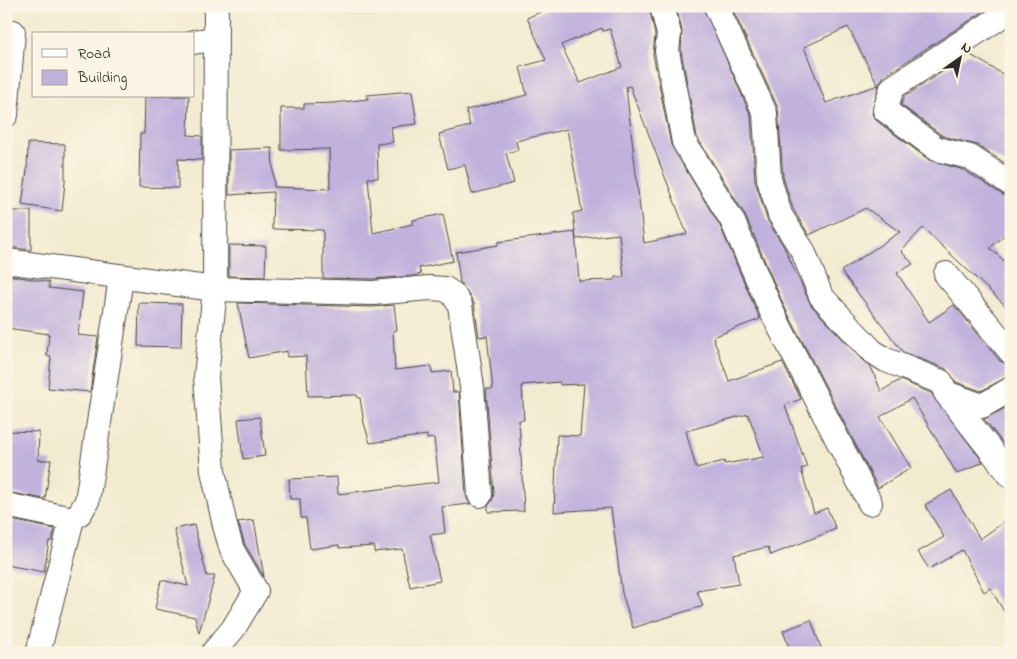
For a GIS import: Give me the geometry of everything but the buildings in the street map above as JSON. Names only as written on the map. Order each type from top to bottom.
[{"type":"street","points":[[213,653],[233,628],[256,591],[232,550],[213,471],[206,377],[215,289],[216,121],[204,41],[216,6]]},
{"type":"street","points":[[662,6],[669,34],[667,51],[684,142],[732,220],[772,312],[870,502]]},
{"type":"street","points":[[716,6],[765,113],[769,179],[780,215],[803,251],[822,296],[872,351],[886,360],[941,382],[946,393],[1011,476]]},
{"type":"street","points":[[1011,10],[892,88],[886,110],[937,149],[970,157],[1011,184]]},
{"type":"street","points":[[6,115],[18,33]]},
{"type":"street","points":[[6,261],[121,278],[215,289],[373,293],[430,288],[445,289],[453,294],[460,305],[472,388],[480,495]]},
{"type":"street","points":[[946,274],[1011,352]]},
{"type":"street","points":[[38,653],[72,519],[80,513],[86,501],[121,278]]},
{"type":"street","points":[[946,393],[982,406],[1011,389]]},
{"type":"street","points":[[6,505],[72,519]]}]
